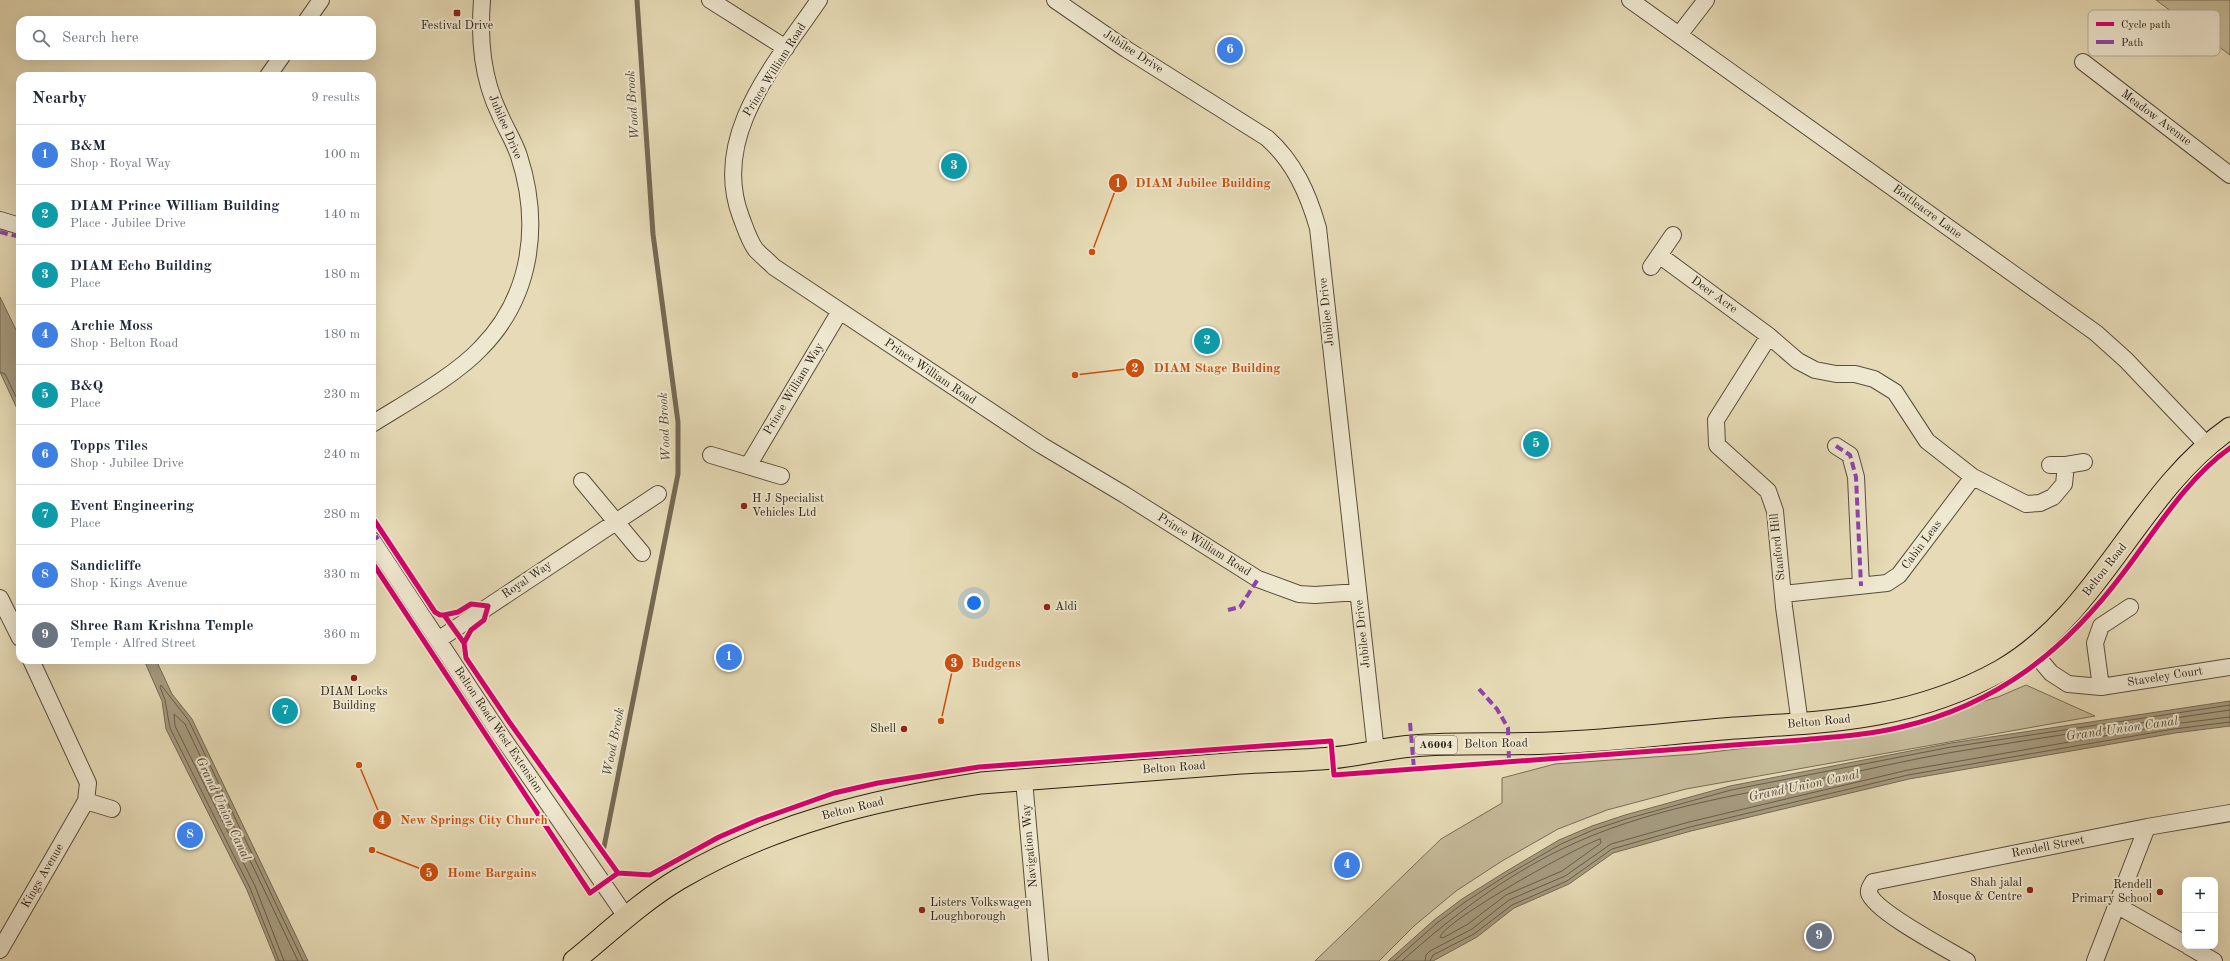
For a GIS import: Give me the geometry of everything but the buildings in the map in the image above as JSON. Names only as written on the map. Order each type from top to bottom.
[{"type":"main road","name":"Belton Road","points":[[574,961],[627,918],[679,880],[728,853],[809,820],[930,791],[981,783],[1332,758],[1412,746],[1553,743],[1800,724],[1860,718],[1897,711],[1936,701],[1971,686],[2004,669],[2031,649],[2083,598],[2173,480],[2207,445],[2230,428]]},
{"type":"street","points":[[310,16],[321,0]]},
{"type":"street","name":"Jubilee Drive","points":[[376,421],[430,386],[481,349],[506,317],[525,272],[529,255],[531,234],[528,196],[519,157],[486,82],[481,44],[482,0]]},
{"type":"street","points":[[710,0],[786,48]]},
{"type":"street","name":"Prince William Road","points":[[820,0],[786,48],[748,109],[740,129],[732,169],[733,190],[740,214],[755,248],[774,267],[1041,445],[1125,495],[1258,579],[1299,594],[1315,595],[1358,592]]},
{"type":"street","name":"Jubilee Drive","points":[[1055,0],[1126,49],[1267,138],[1280,149],[1291,165],[1308,196],[1318,228],[1376,752]]},
{"type":"street","name":"Bottleacre Lane","points":[[1630,0],[2096,333],[2126,360],[2207,445]]},
{"type":"street","points":[[1678,35],[1706,0]]},
{"type":"street","points":[[271,72],[279,60]]},
{"type":"street","name":"Meadow Avenue","points":[[2082,62],[2230,175]]},
{"type":"street","points":[[0,220],[16,225]]},
{"type":"street","name":"Deer Acre","points":[[1673,235],[1655,261],[1769,336],[1798,361],[1815,370],[1836,374],[1855,374],[1874,379],[1895,392],[1927,441],[1974,478],[2026,504],[2040,503],[2052,497],[2064,484],[2058,465],[2084,462]]},
{"type":"street","name":"Prince William Way","points":[[748,466],[840,311]]},
{"type":"street","name":"Stanford Hill","points":[[1769,336],[1716,420],[1717,445],[1768,491],[1775,511],[1783,594],[1800,724]]},
{"type":"street","points":[[1836,446],[1850,455],[1856,477],[1861,586]]},
{"type":"street","points":[[711,455],[781,476]]},
{"type":"street","name":"Cabin Leas","points":[[1783,594],[1887,583],[1899,575],[1974,478]]},
{"type":"street","points":[[582,481],[642,553]]},
{"type":"street","name":"Royal Way","points":[[438,640],[615,521],[658,494]]},
{"type":"street","name":"Belton Road West Extension","points":[[376,546],[584,858],[627,918]]},
{"type":"street","points":[[0,598],[16,630]]},
{"type":"street","points":[[2101,687],[2095,643],[2101,626],[2130,607]]},
{"type":"street","name":"Staveley Court","points":[[2031,649],[2051,673],[2068,684],[2101,687],[2230,667]]},
{"type":"street","name":"Kings Avenue","points":[[0,950],[86,801],[88,783],[33,664]]},
{"type":"street","name":"Navigation Way","points":[[1024,780],[1040,961]]},
{"type":"street","points":[[86,801],[112,809]]},
{"type":"street","name":"Rendell Street","points":[[1967,961],[1892,916],[1874,901],[1869,893],[1869,888],[1873,882],[2147,827],[2230,813]]},
{"type":"street","points":[[2095,961],[2118,906],[2147,827]]},
{"type":"street","points":[[2118,906],[2182,942]]},
{"type":"street","points":[[2193,949],[2214,961]]},
{"type":"shaded area","points":[[2156,0],[2230,0],[2230,55],[2220,48],[2220,10],[2169,10]]},
{"type":"shaded area","points":[[2026,685],[2095,716],[1686,789],[1607,810],[1558,829],[1502,861],[1456,891],[1414,926],[1379,961],[1315,961],[1441,839],[1502,803],[1502,778],[1555,764],[1696,754],[1878,732],[1998,697]]},
{"type":"water","points":[[0,297],[16,330],[16,406],[0,372]]},
{"type":"water","name":"Grand Union Canal","points":[[146,664],[158,664],[172,694],[192,719],[308,961],[276,961],[247,890],[166,729],[162,701]]},
{"type":"water","name":"Grand Union Canal","points":[[2230,701],[2230,726],[2175,733],[1909,779],[1691,831],[1613,853],[1569,884],[1514,908],[1477,937],[1433,961],[1388,961],[1434,920],[1462,899],[1505,872],[1559,840],[1592,826],[1625,815],[1730,786],[1951,743]]},
{"type":"waterway","name":"Wood Brook","points":[[604,847],[678,474],[678,422],[653,234],[637,0]]},
{"type":"marked path","points":[[0,232],[16,236]]},
{"type":"marked path","points":[[1836,446],[1850,455],[1856,477],[1861,586]]},
{"type":"marked path","points":[[376,538],[383,533]]},
{"type":"marked path","points":[[1228,610],[1240,607],[1258,579]]},
{"type":"marked path","points":[[1479,689],[1497,709],[1508,728],[1509,762]]},
{"type":"marked path","points":[[1410,723],[1414,769]]},
{"type":"cycle path","points":[[376,568],[590,893],[618,873],[650,875],[719,837],[758,820],[834,793],[878,783],[979,767],[1331,741],[1334,775],[1839,737],[1901,727],[1936,717],[1968,704],[1998,689],[2027,670],[2053,650],[2102,600],[2172,506],[2199,475],[2230,448]]},
{"type":"cycle path","points":[[376,523],[435,612],[440,615],[444,615],[464,643],[466,658],[510,723],[618,873]]},
{"type":"cycle path","points":[[444,615],[458,612],[471,604],[488,606],[484,620],[471,630],[464,643]]},
{"type":"place","name":"Festival Drive","points":[[457,13]]},
{"type":"place","name":"Topps Tiles","points":[[1230,50]]},
{"type":"place","name":"DIAM Echo Building","points":[[954,166]]},
{"type":"place","name":"DIAM Jubilee Building","points":[[1092,252]]},
{"type":"place","name":"DIAM Prince William Building","points":[[1207,341]]},
{"type":"place","name":"DIAM Stage Building","points":[[1075,375]]},
{"type":"place","name":"B&Q","points":[[1536,444]]},
{"type":"place","name":"H J Specialist Vehicles Ltd","points":[[744,506]]},
{"type":"place","name":"Aldi","points":[[1047,607]]},
{"type":"place","name":"B&M","points":[[729,657]]},
{"type":"place","name":"DIAM Locks Building","points":[[354,678]]},
{"type":"place","name":"Event Engineering","points":[[285,711]]},
{"type":"place","name":"Budgens","points":[[941,721]]},
{"type":"place","name":"Shell","points":[[904,729]]},
{"type":"place","name":"New Springs City Church","points":[[359,765]]},
{"type":"place","name":"Sandicliffe","points":[[190,835]]},
{"type":"place","name":"Home Bargains","points":[[372,850]]},
{"type":"place","name":"Archie Moss","points":[[1347,865]]},
{"type":"place","name":"Shah jalal Mosque & Centre","points":[[2030,890]]},
{"type":"place","name":"Rendell Primary School","points":[[2160,892]]},
{"type":"place","name":"Listers Volkswagen Loughborough","points":[[922,910]]},
{"type":"place","name":"Shree Ram Krishna Temple","points":[[1819,936]]}]
